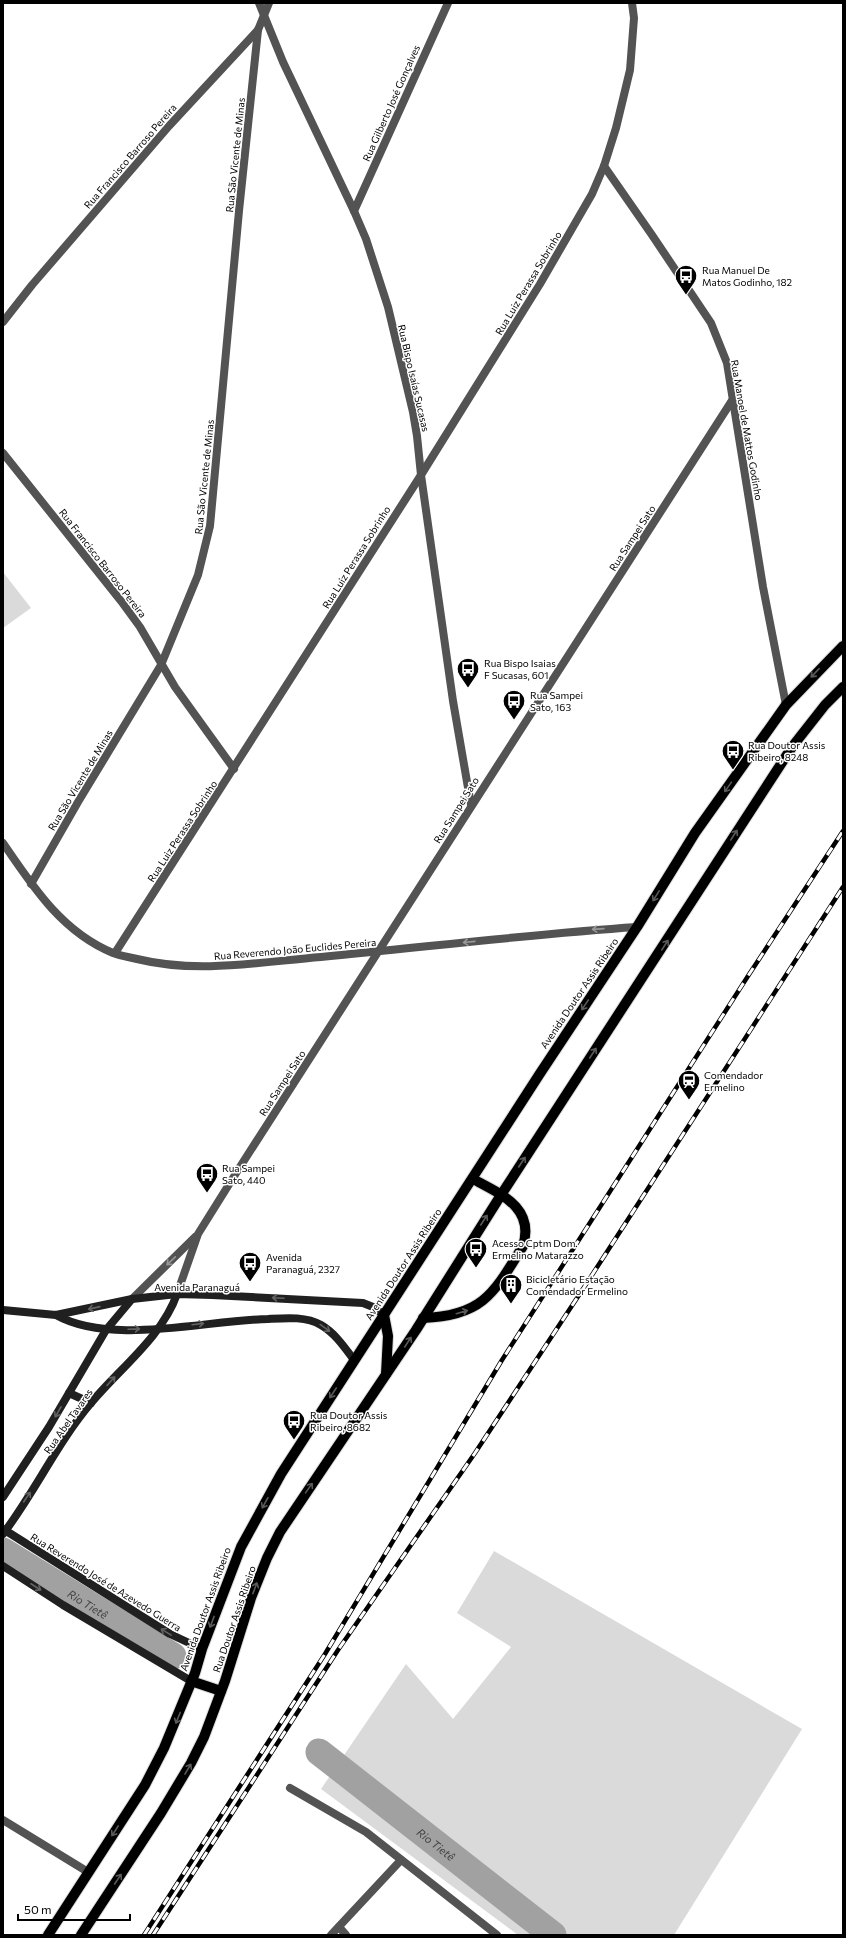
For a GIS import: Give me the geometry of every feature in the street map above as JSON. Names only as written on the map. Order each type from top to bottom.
[{"type":"main road","name":"Avenida Doutor Assis Ribeiro","points":[[48,1935],[145,1785],[164,1748],[191,1681],[240,1547],[281,1474],[535,1081],[637,927],[695,833],[786,705],[843,646]]},
{"type":"main road","points":[[386,1375],[792,747],[825,705],[843,687]]},
{"type":"main road","points":[[423,1318],[448,1316],[463,1312],[476,1306],[491,1293],[514,1260],[525,1240],[523,1220],[518,1208],[511,1201],[473,1179]]},
{"type":"main road","points":[[384,1315],[388,1336],[386,1375]]},
{"type":"main road","name":"Rua Doutor Assis Ribeiro","points":[[222,1691],[251,1598],[267,1558],[280,1532],[386,1375]]},
{"type":"main road","points":[[81,1935],[161,1813],[191,1763],[204,1737],[222,1691],[191,1681]]},
{"type":"street","name":"Rua Bispo Isaías Sucasas","points":[[259,3],[283,62],[366,239],[388,307],[413,412],[453,701],[471,805]]},
{"type":"street","name":"Rua Francisco Barroso Pereira","points":[[3,322],[32,285],[169,126],[258,30],[269,3]]},
{"type":"street","name":"Rua Gilberto José Gonçalves","points":[[354,211],[448,3]]},
{"type":"street","points":[[604,166],[630,70],[634,18],[632,3]]},
{"type":"street","name":"Rua São Vicente de Minas","points":[[31,884],[78,802],[162,665],[198,575],[210,526],[239,211],[258,30]]},
{"type":"street","name":"Rua Manoel de Mattos Godinho","points":[[604,166],[711,323],[727,363],[763,587],[786,705]]},
{"type":"street","name":"Rua Luiz Perassa Sobrinho","points":[[115,953],[421,475],[568,236],[592,194],[604,166]]},
{"type":"street","name":"Rua Sampei Sato","points":[[177,1294],[198,1234],[379,952],[471,805],[733,399]]},
{"type":"street","name":"Rua Francisco Barroso Pereira","points":[[3,452],[140,627],[196,718],[234,769]]},
{"type":"street","name":"Rua Reverendo João Euclides Pereira","points":[[3,843],[31,884],[48,905],[69,926],[92,943],[115,953],[152,963],[200,967],[232,966],[379,952],[570,931],[637,927]]},
{"type":"street","name":"Rua Sampei Sato","points":[[132,1299],[198,1234]]},
{"type":"street","name":"Avenida Paranaguá","points":[[3,1310],[56,1315],[132,1299],[177,1294],[362,1303],[373,1307],[384,1315]]},
{"type":"street","name":"Rua Abel Tavares","points":[[4,1531],[90,1403],[159,1328],[169,1312],[177,1294]]},
{"type":"street","name":"Rua Abel Tavares","points":[[3,1497],[69,1393],[106,1330],[132,1299]]},
{"type":"street","name":"Avenida Paranaguá","points":[[56,1315],[70,1323],[106,1330],[159,1328],[248,1319],[302,1319],[322,1326],[334,1334],[354,1360]]},
{"type":"street","points":[[69,1393],[90,1403]]},
{"type":"street","name":"Rua Reverendo José de Azevedo Guerra","points":[[4,1531],[170,1634],[202,1649]]},
{"type":"street","points":[[3,1566],[62,1604],[191,1681]]},
{"type":"street","points":[[290,1788],[366,1832],[496,1935]]},
{"type":"street","points":[[3,1820],[88,1872]]},
{"type":"street","points":[[331,1935],[401,1860]]},
{"type":"street","points":[[339,1927],[346,1935]]},
{"type":"shaded area","points":[[3,572],[31,608],[3,628]]},
{"type":"shaded area","points":[[494,1551],[802,1729],[674,1935],[518,1935],[321,1789],[406,1664],[453,1719],[511,1647],[457,1613]]},
{"type":"waterway","name":"Rio Tietê","points":[[3,1551],[173,1656]]},
{"type":"waterway","name":"Rio Tietê","points":[[319,1752],[553,1935]]},
{"type":"railway","points":[[144,1935],[325,1654],[502,1360],[748,976],[843,831]]},
{"type":"railway","points":[[153,1935],[338,1650],[475,1453],[843,887]]},
{"type":"place","name":"Rua Manuel De Matos Godinho, 182","points":[[686,296]]},
{"type":"place","name":"Rua Bispo Isaias F Sucasas, 601","points":[[468,688]]},
{"type":"place","name":"Rua Sampei Sato, 163","points":[[514,720]]},
{"type":"place","name":"Rua Doutor Assis Ribeiro, 8248","points":[[733,770]]},
{"type":"place","name":"Comendador Ermelino","points":[[689,1100]]},
{"type":"place","name":"Rua Sampei Sato, 440","points":[[207,1194]]},
{"type":"place","name":"Acesso Cptm Dom. Ermelino Matarazzo","points":[[476,1268]]},
{"type":"place","name":"Avenida Paranaguá, 2327","points":[[250,1282]]},
{"type":"place","name":"Bicicletário Estação Comendador Ermelino","points":[[511,1304]]},
{"type":"place","name":"Rua Doutor Assis Ribeiro, 8682","points":[[294,1440]]}]
